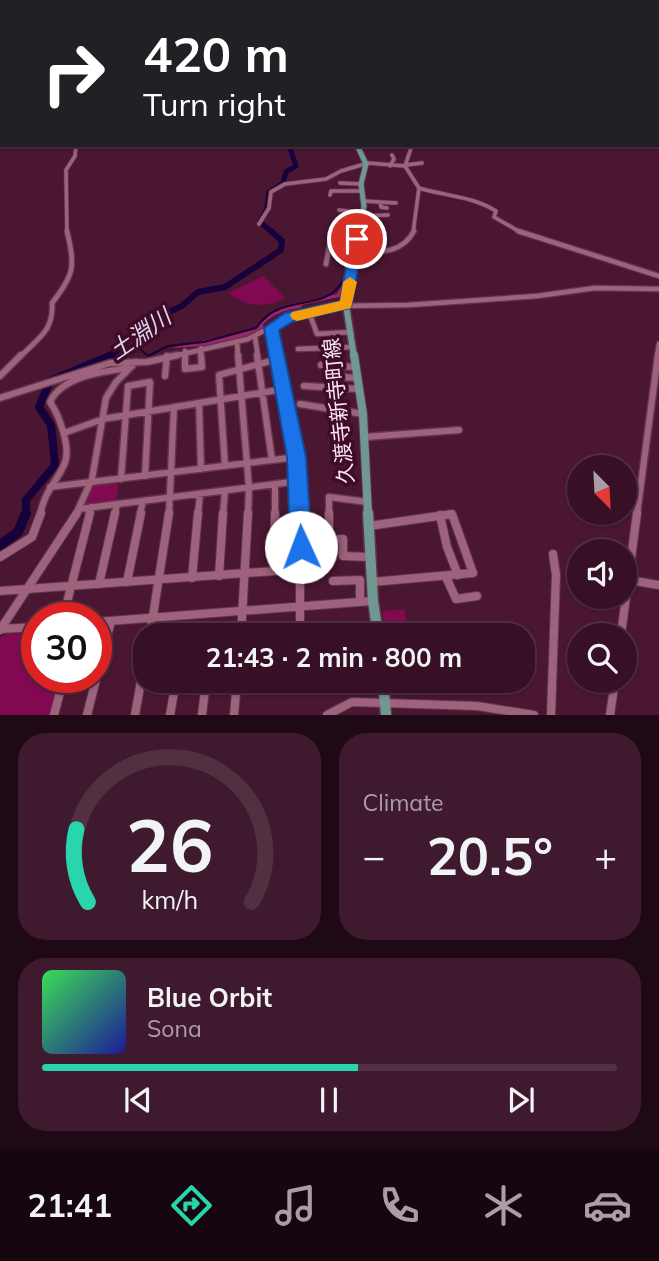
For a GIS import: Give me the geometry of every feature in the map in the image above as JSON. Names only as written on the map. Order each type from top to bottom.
[{"type":"main road","points":[[358,147],[366,164]]},
{"type":"main road","name":"久渡寺新寺町線","points":[[366,164],[361,187],[364,201],[346,305],[363,414],[376,623]]},
{"type":"main road","points":[[384,693],[386,715]]},
{"type":"street","points":[[0,376],[50,327],[53,318],[52,303],[64,288],[74,264],[66,227],[66,170],[75,156],[76,147]]},
{"type":"street","points":[[411,147],[406,166],[419,188],[433,194],[456,194],[470,198],[496,211],[494,217],[499,223],[529,236],[659,276]]},
{"type":"street","points":[[390,166],[394,159],[392,155]]},
{"type":"street","points":[[261,224],[269,208],[271,192],[285,184],[326,179],[342,170],[366,164],[406,166],[422,163]]},
{"type":"street","points":[[340,183],[361,187]]},
{"type":"street","points":[[330,195],[331,191],[361,187]]},
{"type":"street","points":[[356,252],[385,252],[408,244],[414,232],[419,188]]},
{"type":"street","points":[[364,201],[396,203]]},
{"type":"street","points":[[380,202],[381,207],[387,208]]},
{"type":"street","points":[[339,210],[388,215]]},
{"type":"street","points":[[326,264],[331,238],[349,227],[359,228]]},
{"type":"street","points":[[0,398],[110,363],[136,362],[255,337],[284,320],[346,305],[393,306],[537,296],[596,288],[659,289]]},
{"type":"street","points":[[309,312],[317,334],[316,348]]},
{"type":"street","points":[[271,328],[297,457],[302,569],[301,623]]},
{"type":"street","points":[[317,334],[351,332]]},
{"type":"street","points":[[255,337],[272,460]]},
{"type":"street","points":[[237,341],[249,488],[242,623]]},
{"type":"street","points":[[634,539],[659,344]]},
{"type":"street","points":[[298,349],[353,347]]},
{"type":"street","points":[[185,351],[185,369],[202,366],[201,348]]},
{"type":"street","points":[[165,376],[167,356]]},
{"type":"street","points":[[225,466],[219,375],[278,359]]},
{"type":"street","points":[[0,629],[23,590],[79,509],[97,463],[109,391],[136,362]]},
{"type":"street","points":[[321,365],[355,367]]},
{"type":"street","points":[[0,556],[20,547],[32,537],[37,529],[45,494],[66,462],[61,418],[50,402],[55,390],[107,371],[130,368]]},
{"type":"street","points":[[342,377],[357,378]]},
{"type":"street","points":[[121,478],[128,386],[150,382],[145,476]]},
{"type":"street","points":[[304,386],[359,389]]},
{"type":"street","points":[[64,433],[103,419],[284,389]]},
{"type":"street","points":[[199,403],[201,469]]},
{"type":"street","points":[[300,404],[363,414]]},
{"type":"street","points":[[152,623],[172,497],[174,407]]},
{"type":"street","points":[[365,437],[459,430]]},
{"type":"street","points":[[50,487],[297,457]]},
{"type":"street","points":[[79,509],[299,481]]},
{"type":"street","points":[[274,571],[275,485]]},
{"type":"street","points":[[219,576],[226,491]]},
{"type":"street","points":[[192,578],[200,494]]},
{"type":"street","points":[[368,502],[329,497],[329,540],[343,540],[343,556],[370,557]]},
{"type":"street","points":[[127,582],[143,501]]},
{"type":"street","points":[[99,584],[117,504]]},
{"type":"street","points":[[67,602],[91,507]]},
{"type":"street","points":[[369,526],[452,514],[473,573],[372,582]]},
{"type":"street","points":[[440,515],[447,547],[458,575]]},
{"type":"street","points":[[551,715],[556,575],[553,554]]},
{"type":"street","points":[[0,591],[302,569]]},
{"type":"street","points":[[446,577],[456,599],[477,596]]},
{"type":"street","points":[[333,581],[360,580],[360,602]]},
{"type":"street","points":[[637,581],[659,585]]},
{"type":"street","points":[[112,621],[373,601]]},
{"type":"street","points":[[0,629],[21,628]]},
{"type":"street","points":[[54,715],[60,693]]},
{"type":"street","points":[[87,715],[92,693]]},
{"type":"street","points":[[135,715],[139,693]]},
{"type":"street","points":[[170,715],[174,693]]},
{"type":"street","points":[[202,715],[205,693]]},
{"type":"street","points":[[234,715],[236,693]]},
{"type":"street","points":[[610,715],[613,693]]},
{"type":"street","points":[[327,715],[352,702],[477,706],[534,715]]},
{"type":"shaded area","points":[[263,276],[285,298],[263,305],[241,301],[228,293]]},
{"type":"shaded area","points":[[345,280],[347,282],[343,296],[280,313],[263,324],[264,331],[218,344],[171,348],[255,329],[275,310],[337,294]]},
{"type":"shaded area","points":[[119,480],[116,501],[85,505],[93,485]]},
{"type":"shaded area","points":[[404,609],[407,623],[384,623],[382,611]]},
{"type":"shaded area","points":[[21,633],[21,693],[57,693],[51,715],[0,715],[0,638],[6,634]]},
{"type":"waterway","name":"土淵川","points":[[273,233],[260,222],[267,208],[269,192],[283,183],[286,172],[296,166],[290,147]]},
{"type":"waterway","name":"土淵川","points":[[110,357],[131,337],[160,316],[182,306],[198,292],[225,287],[281,250],[282,241],[271,231]]},
{"type":"waterway","points":[[131,337],[139,339],[141,350],[148,356],[168,346],[204,342],[256,328],[266,317],[278,310],[325,297],[336,290],[344,279]]},
{"type":"waterway","name":"土淵川","points":[[26,513],[26,500],[55,465],[51,425],[39,407],[50,381],[112,355]]},
{"type":"waterway","name":"土淵川","points":[[0,545],[18,532],[26,513]]},
{"type":"slow traffic","points":[[297,315],[346,305],[350,282]]},
{"type":"route","points":[[301,547],[297,457],[274,332],[271,328],[290,317],[346,305],[357,239]]}]
